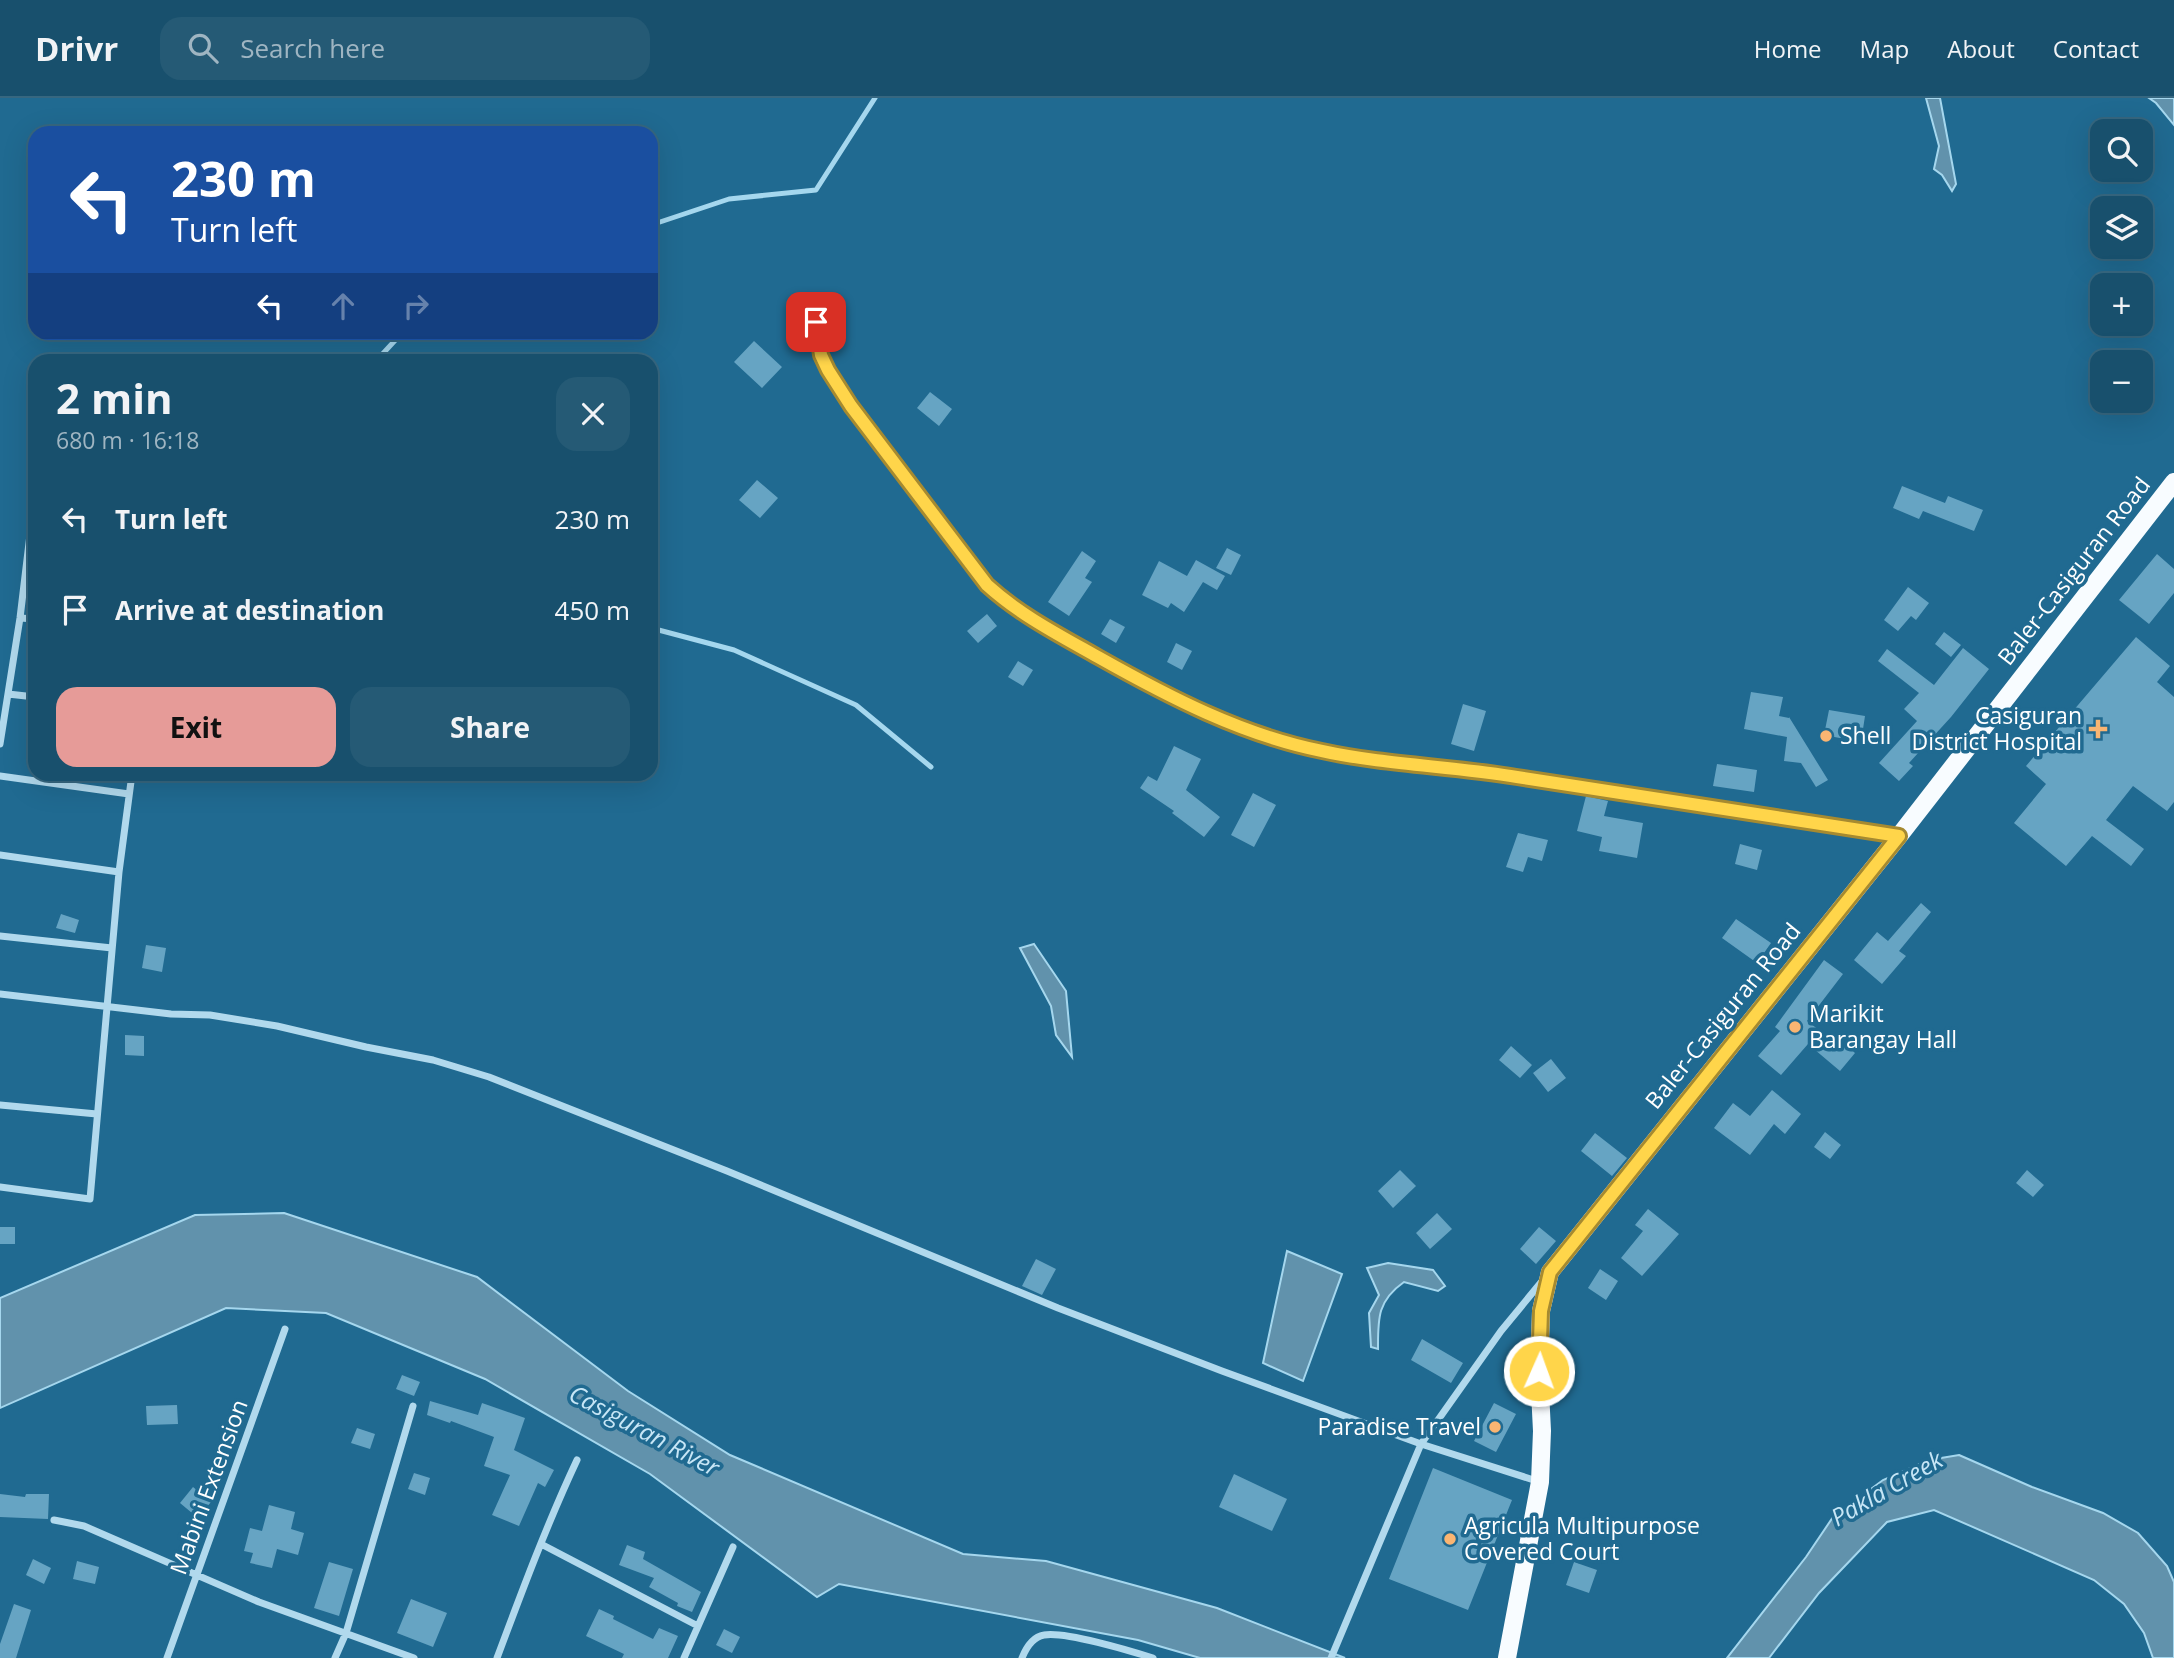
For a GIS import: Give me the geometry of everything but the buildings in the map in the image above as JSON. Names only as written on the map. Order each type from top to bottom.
[{"type":"main road","name":"Baler-Casiguran Road","points":[[1508,1653],[1540,1482],[1541,1311],[1550,1272],[1899,836],[2174,482]]},
{"type":"street","points":[[816,322],[821,355],[851,406],[987,585],[1005,601],[1042,625],[1154,689],[1198,710],[1275,740],[1352,757],[1473,770],[1899,836]]},
{"type":"street","points":[[0,744],[28,565]]},
{"type":"street","points":[[20,618],[28,619]]},
{"type":"street","points":[[8,694],[28,696]]},
{"type":"street","points":[[0,776],[28,780]]},
{"type":"street","points":[[36,781],[129,794]]},
{"type":"street","points":[[0,1187],[90,1199],[119,872],[131,781]]},
{"type":"street","points":[[0,855],[119,872]]},
{"type":"street","points":[[0,936],[112,948]]},
{"type":"street","points":[[0,994],[210,1016],[278,1026],[433,1060],[489,1077],[727,1171],[1058,1308],[1421,1444],[1540,1482]]},
{"type":"street","points":[[0,1105],[97,1114]]},
{"type":"street","points":[[1331,1658],[1421,1444],[1501,1331],[1550,1272]]},
{"type":"street","name":"Mabini Extension","points":[[167,1658],[285,1329]]},
{"type":"street","points":[[335,1658],[346,1633],[413,1406]]},
{"type":"street","points":[[497,1658],[541,1544],[578,1460]]},
{"type":"street","points":[[54,1520],[84,1526],[259,1601],[414,1658]]},
{"type":"street","points":[[541,1544],[698,1626]]},
{"type":"street","points":[[684,1658],[733,1547]]},
{"type":"street","points":[[1021,1658],[1027,1646],[1042,1635],[1059,1635],[1153,1658]]},
{"type":"water","points":[[1926,98],[1940,98],[1956,184],[1952,191],[1942,175],[1934,169],[1939,146]]},
{"type":"water","points":[[2149,98],[2174,98],[2174,125],[2156,103]]},
{"type":"water","points":[[1034,944],[1066,991],[1072,1057],[1056,1035],[1051,1006],[1020,948]]},
{"type":"water","name":"Casiguran River","points":[[284,1213],[477,1277],[628,1391],[730,1455],[963,1554],[1046,1561],[1217,1608],[1345,1658],[1200,1658],[1138,1640],[839,1584],[817,1597],[650,1474],[485,1379],[326,1313],[226,1308],[0,1408],[0,1298],[195,1215]]},
{"type":"water","points":[[1287,1251],[1342,1274],[1303,1381],[1263,1363]]},
{"type":"water","points":[[1388,1263],[1433,1270],[1445,1286],[1438,1291],[1404,1282],[1395,1289],[1381,1311],[1378,1349],[1371,1347],[1369,1313],[1379,1295],[1367,1268]]},
{"type":"water","name":"Pakla Creek","points":[[1959,1455],[2032,1487],[2103,1513],[2138,1533],[2167,1566],[2174,1582],[2174,1658],[2153,1658],[2144,1633],[2124,1604],[2094,1580],[1934,1510],[1887,1522],[1819,1593],[1769,1658],[1727,1658],[1806,1557],[1833,1517],[1883,1480],[1929,1460]]},
{"type":"waterway","points":[[658,223],[729,199],[816,190],[875,98]]},
{"type":"waterway","points":[[383,354],[395,340]]},
{"type":"waterway","points":[[658,630],[734,650],[856,705],[931,767]]},
{"type":"place","name":"Casiguran District Hospital","points":[[2098,729]]},
{"type":"place","name":"Shell","points":[[1826,736]]},
{"type":"place","name":"Marikit Barangay Hall","points":[[1795,1027]]},
{"type":"place","name":"Paradise Travel","points":[[1495,1427]]},
{"type":"place","name":"Agricula Multipurpose Covered Court","points":[[1450,1539]]},
{"type":"route","points":[[816,322],[821,355],[851,406],[987,585],[1005,601],[1042,625],[1154,689],[1198,710],[1275,740],[1352,757],[1473,770],[1899,836],[1550,1272],[1541,1311],[1539,1371]]}]
